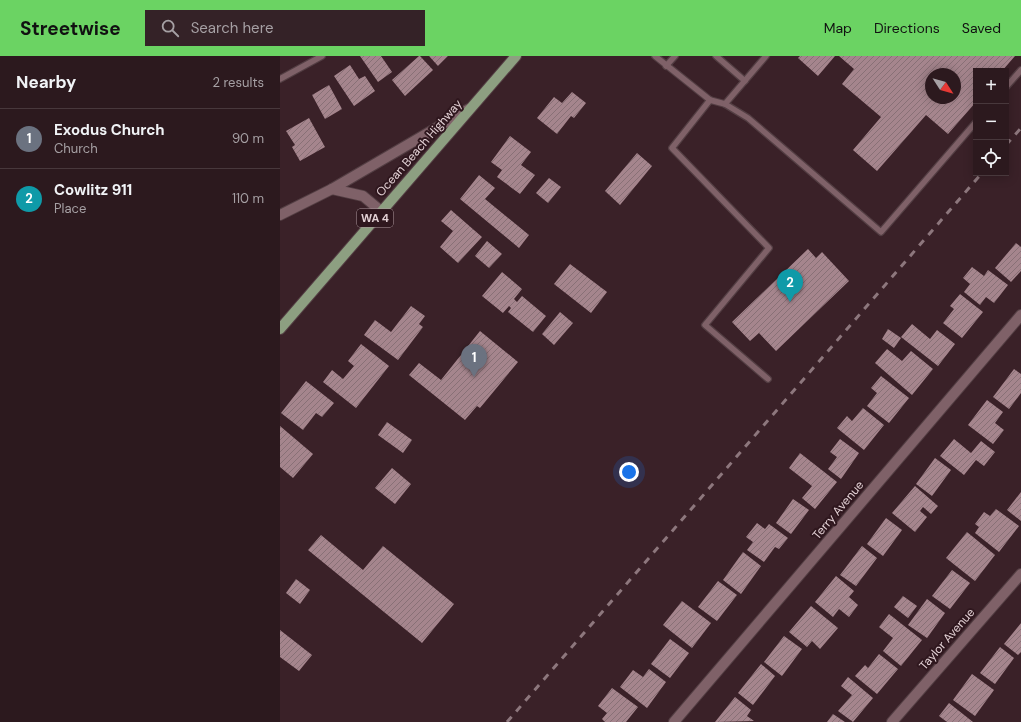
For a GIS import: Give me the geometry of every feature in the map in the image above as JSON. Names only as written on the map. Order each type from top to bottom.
[{"type":"main road","name":"Ocean Beach Highway","points":[[280,330],[516,56]]},
{"type":"street","points":[[280,215],[332,189],[471,108]]},
{"type":"street","points":[[332,189],[363,196],[381,211]]},
{"type":"street","name":"Terry Avenue","points":[[674,722],[1021,314]]},
{"type":"street","name":"Taylor Avenue","points":[[892,722],[1021,574]]},
{"type":"lane","points":[[280,79],[322,56]]},
{"type":"lane","points":[[655,56],[710,100],[725,104],[748,118],[881,232],[973,125]]},
{"type":"lane","points":[[666,66],[675,56]]},
{"type":"lane","points":[[716,56],[745,81]]},
{"type":"lane","points":[[725,104],[766,56]]},
{"type":"lane","points":[[1009,84],[1021,70]]},
{"type":"lane","points":[[710,100],[672,148],[769,248],[705,325],[768,379]]},
{"type":"building","points":[[360,56],[381,56],[392,72],[378,82]]},
{"type":"building","points":[[419,56],[433,70],[405,96],[392,80]]},
{"type":"building","points":[[429,56],[448,56],[438,66]]},
{"type":"building","points":[[800,56],[835,56],[818,76],[798,58]]},
{"type":"building","points":[[839,56],[1015,56],[1005,68],[973,68],[973,105],[948,134],[926,115],[877,171],[853,150],[881,117],[842,84],[854,69]]},
{"type":"building","points":[[350,65],[359,79],[365,76],[375,91],[354,106],[334,76]]},
{"type":"building","points":[[329,85],[342,109],[325,119],[312,95]]},
{"type":"building","points":[[572,92],[586,103],[574,118],[571,116],[557,134],[537,118],[554,97],[562,103]]},
{"type":"building","points":[[309,118],[325,147],[300,161],[292,147],[295,145],[286,131]]},
{"type":"building","points":[[510,136],[531,152],[521,165],[535,175],[520,194],[497,177],[502,170],[491,162]]},
{"type":"building","points":[[637,153],[652,166],[620,205],[605,191]]},
{"type":"building","points":[[479,175],[495,188],[485,199],[529,235],[519,248],[460,199]]},
{"type":"building","points":[[549,178],[561,187],[548,203],[536,193]]},
{"type":"building","points":[[451,210],[482,237],[458,263],[440,247],[453,231],[441,221]]},
{"type":"building","points":[[487,241],[502,254],[489,268],[475,256]]},
{"type":"building","points":[[1016,243],[1021,247],[1021,271],[1011,282],[995,268]]},
{"type":"building","points":[[808,249],[816,258],[822,252],[849,281],[776,351],[759,333],[750,341],[732,322]]},
{"type":"building","points":[[570,264],[607,292],[591,313],[554,284]]},
{"type":"building","points":[[972,267],[984,276],[988,270],[1008,285],[994,303],[986,297],[980,305],[964,292],[970,284],[963,278]]},
{"type":"building","points":[[502,272],[522,289],[514,299],[517,302],[522,296],[546,316],[533,332],[508,312],[511,308],[509,306],[503,313],[482,296]]},
{"type":"building","points":[[960,294],[983,312],[962,338],[943,323],[954,309],[950,306]]},
{"type":"building","points":[[411,306],[425,316],[419,324],[423,327],[398,360],[364,335],[375,320],[391,332]]},
{"type":"building","points":[[560,312],[573,323],[554,345],[542,334]]},
{"type":"building","points":[[912,324],[930,339],[937,330],[955,344],[938,366],[901,337]]},
{"type":"building","points":[[888,329],[901,338],[894,348],[882,339]]},
{"type":"building","points":[[480,331],[518,362],[480,408],[477,406],[465,420],[409,375],[419,363],[441,380]]},
{"type":"building","points":[[361,344],[389,366],[356,408],[323,382],[332,370],[343,379],[354,366],[348,361]]},
{"type":"building","points":[[887,349],[902,361],[911,351],[933,369],[912,395],[875,363]]},
{"type":"building","points":[[1014,369],[1021,374],[1021,393],[1009,409],[993,397]]},
{"type":"building","points":[[881,376],[909,398],[889,423],[867,406],[877,393],[871,388]]},
{"type":"building","points":[[306,381],[334,403],[322,417],[316,413],[303,430],[281,413]]},
{"type":"building","points":[[987,400],[1003,412],[995,423],[1004,430],[993,444],[968,425]]},
{"type":"building","points":[[863,408],[884,425],[864,450],[837,428],[847,416],[852,421]]},
{"type":"building","points":[[387,422],[412,440],[403,453],[378,435]]},
{"type":"building","points":[[280,426],[313,454],[293,478],[280,467]]},
{"type":"building","points":[[840,439],[859,453],[841,479],[828,469],[837,457],[830,452]]},
{"type":"building","points":[[954,439],[971,453],[981,441],[995,452],[984,466],[976,460],[964,475],[940,456]]},
{"type":"building","points":[[800,453],[837,482],[815,509],[802,498],[812,486],[789,468]]},
{"type":"building","points":[[935,458],[951,470],[932,496],[916,484]]},
{"type":"building","points":[[392,468],[411,484],[395,504],[375,488]]},
{"type":"building","points":[[915,486],[938,506],[931,514],[923,507],[920,511],[927,517],[915,532],[892,513]]},
{"type":"building","points":[[1021,492],[1021,521],[1007,510]]},
{"type":"building","points":[[793,499],[809,510],[791,534],[776,523]]},
{"type":"building","points":[[996,509],[1019,526],[999,552],[975,533],[979,527],[975,524],[984,512],[990,516]]},
{"type":"building","points":[[886,518],[902,530],[883,556],[867,544]]},
{"type":"building","points":[[757,523],[765,529],[769,524],[788,538],[779,549],[775,547],[764,562],[747,550],[753,542],[746,537]]},
{"type":"building","points":[[967,532],[995,555],[975,581],[946,558]]},
{"type":"building","points":[[321,535],[363,570],[383,546],[454,604],[422,643],[308,550]]},
{"type":"building","points":[[862,546],[877,558],[856,586],[840,575]]},
{"type":"building","points":[[743,552],[761,566],[741,594],[723,580]]},
{"type":"building","points":[[952,570],[970,583],[950,609],[932,596]]},
{"type":"building","points":[[836,576],[854,591],[849,597],[858,605],[849,617],[839,609],[833,617],[815,602]]},
{"type":"building","points":[[296,579],[310,590],[300,604],[286,593]]},
{"type":"building","points":[[718,581],[737,595],[717,621],[698,607]]},
{"type":"building","points":[[903,596],[917,606],[908,618],[894,607]]},
{"type":"building","points":[[927,599],[945,613],[927,638],[908,625]]},
{"type":"building","points":[[682,601],[711,623],[692,648],[663,625]]},
{"type":"building","points":[[811,606],[838,628],[820,649],[812,641],[807,647],[789,632]]},
{"type":"building","points":[[889,614],[922,640],[901,666],[883,651],[893,638],[879,627]]},
{"type":"building","points":[[1021,623],[1021,652],[1018,655],[1004,644]]},
{"type":"building","points":[[280,630],[312,655],[299,671],[280,657]]},
{"type":"building","points":[[784,636],[802,649],[782,676],[764,662]]},
{"type":"building","points":[[670,639],[689,653],[670,678],[651,664]]},
{"type":"building","points":[[1000,647],[1014,658],[995,684],[980,673]]},
{"type":"building","points":[[879,654],[898,669],[877,694],[855,676],[865,665],[868,668]]},
{"type":"building","points":[[761,664],[775,676],[753,705],[738,693]]},
{"type":"building","points":[[649,669],[666,682],[647,708],[620,687],[633,670],[643,677]]},
{"type":"building","points":[[972,674],[994,690],[975,716],[953,700]]},
{"type":"building","points":[[848,677],[873,698],[853,722],[838,711],[852,695],[841,686]]},
{"type":"building","points":[[612,688],[638,707],[626,722],[605,722],[602,719],[607,713],[598,706]]},
{"type":"building","points":[[735,697],[751,710],[747,716],[754,721],[715,722]]},
{"type":"building","points":[[949,703],[973,722],[947,722],[939,716]]},
{"type":"building","points":[[833,714],[845,722],[827,722]]},
{"type":"railway","points":[[1009,142],[1021,128]]},
{"type":"railway","points":[[507,722],[979,176]]},
{"type":"place","name":"Cowlitz 911","points":[[790,302]]},
{"type":"place","name":"Exodus Church","points":[[474,377]]}]
